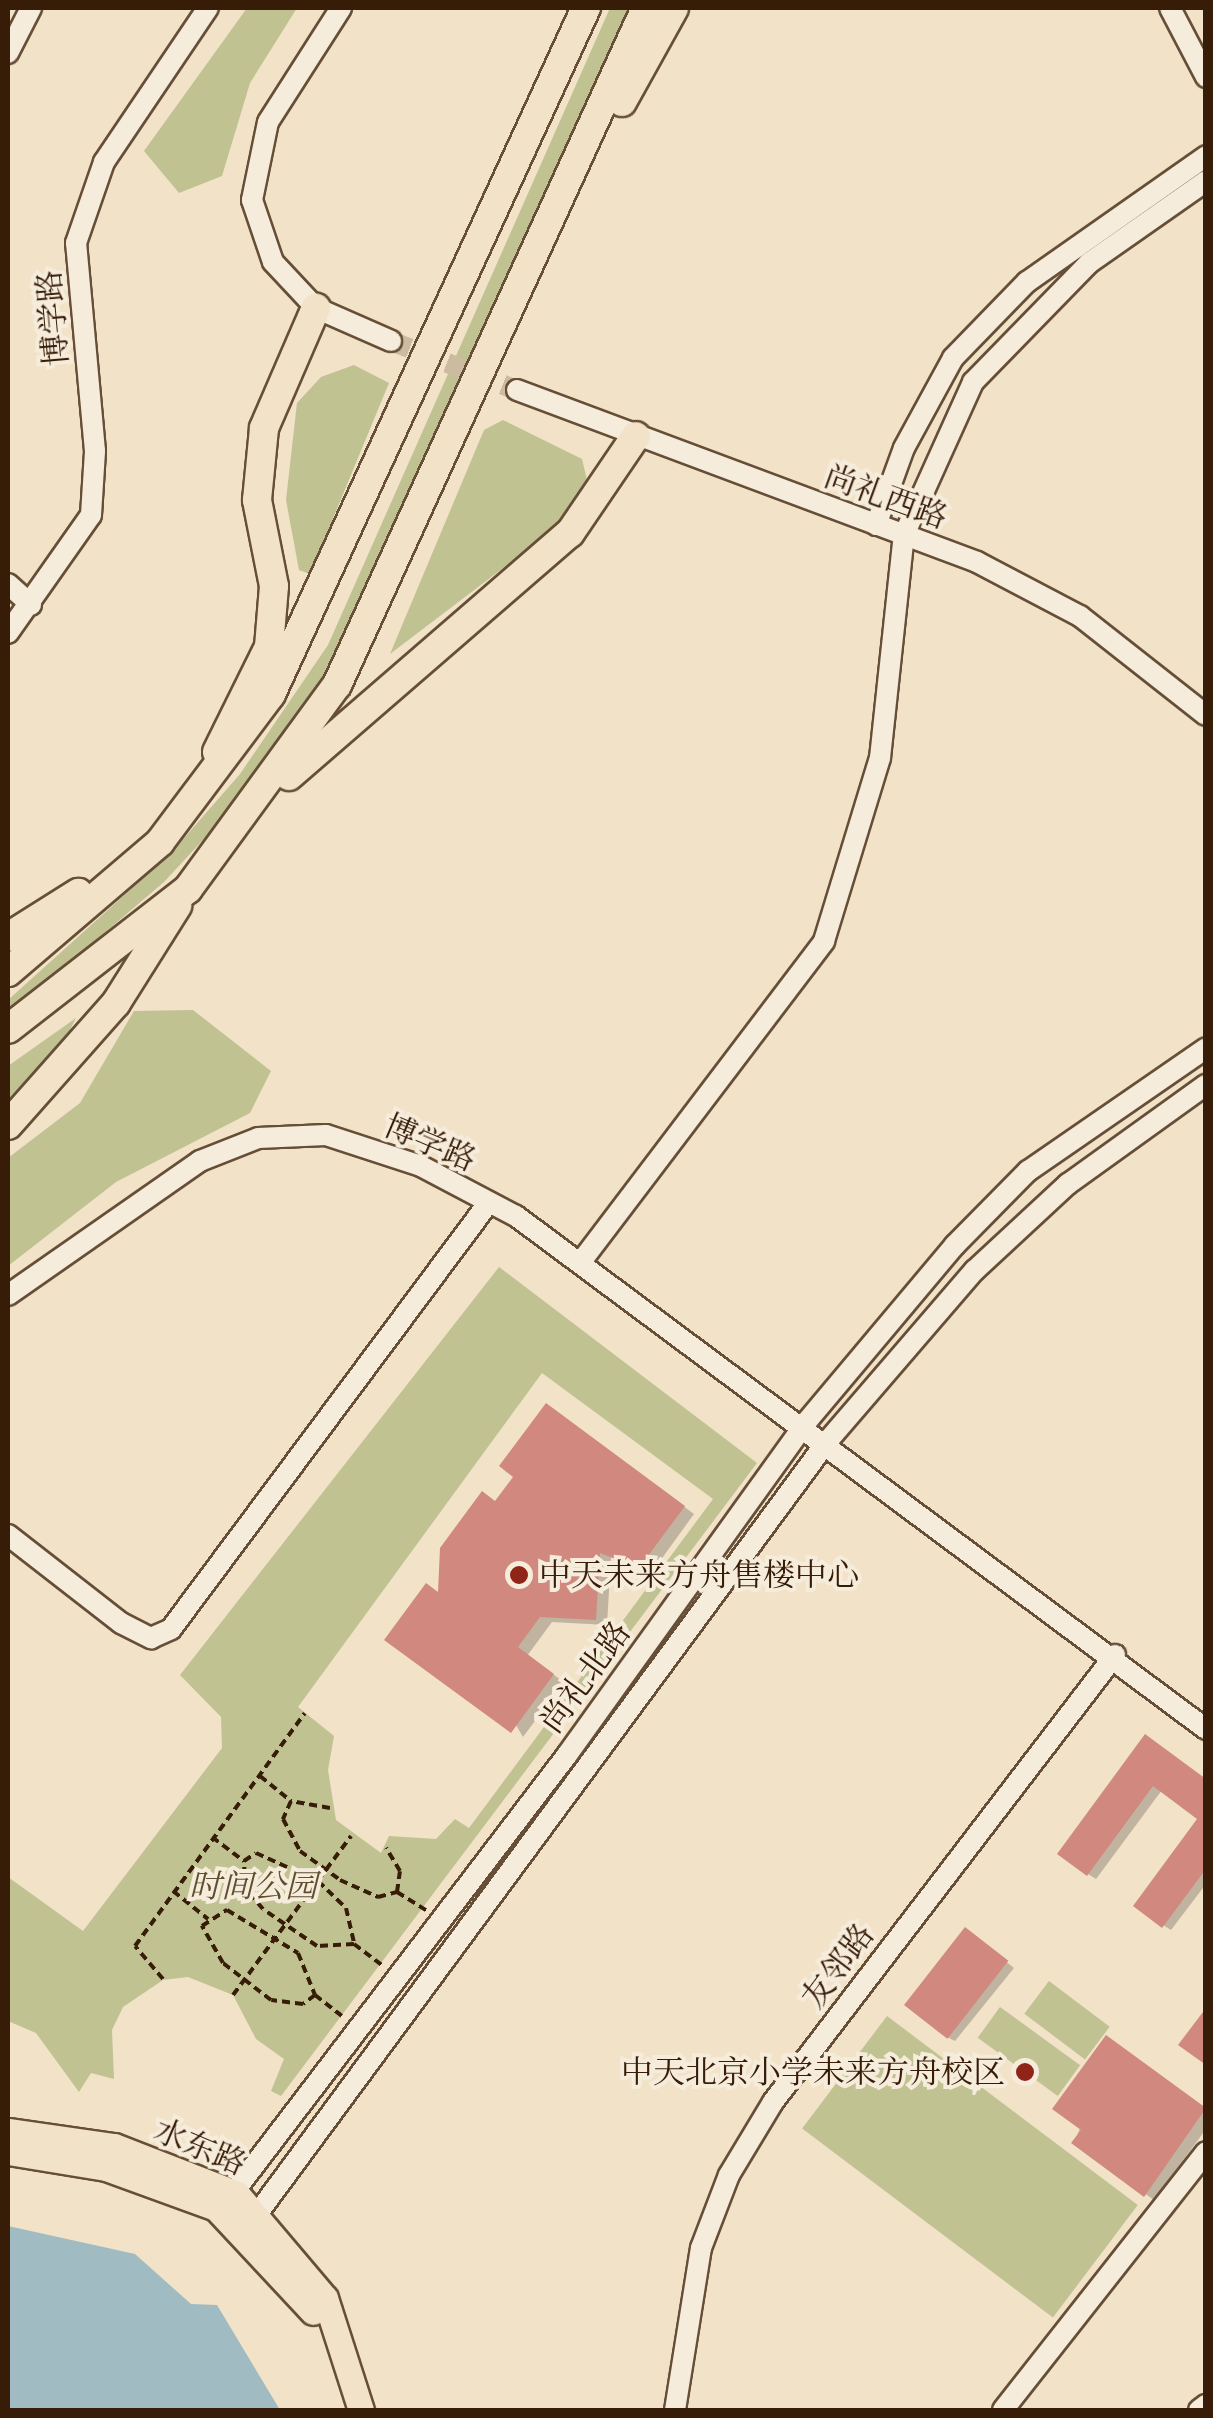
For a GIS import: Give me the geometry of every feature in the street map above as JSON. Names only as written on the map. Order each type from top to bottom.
[{"type":"highway","points":[[8,972],[160,842],[245,738],[334,574],[586,8]]},
{"type":"highway","points":[[8,1125],[116,1003],[188,889],[258,804],[337,686],[534,261],[646,8]]},
{"type":"highway","points":[[534,261],[674,8]]},
{"type":"highway","points":[[192,804],[269,647],[274,586],[258,500],[264,428],[316,308]]},
{"type":"highway","points":[[258,804],[570,533],[636,436]]},
{"type":"highway","points":[[8,937],[160,842]]},
{"type":"highway","points":[[8,1029],[188,889]]},
{"type":"main road","name":"水东路","points":[[8,2130],[114,2146],[226,2201],[325,2298],[361,2410]]},
{"type":"main road","name":"水东路","points":[[8,2152],[106,2168],[226,2201]]},
{"type":"main road","name":"水东路","points":[[250,2224],[311,2305],[345,2410]]},
{"type":"street","points":[[8,53],[31,8]]},
{"type":"street","name":"博学路","points":[[8,633],[90,515],[94,452],[76,242],[104,162],[208,8]]},
{"type":"street","points":[[342,8],[268,122],[252,200],[273,262],[316,308],[391,341]]},
{"type":"street","points":[[1170,8],[1206,77]]},
{"type":"street","points":[[876,526],[904,448],[953,358],[1080,241],[1206,156]]},
{"type":"street","points":[[580,1263],[824,941],[880,758],[904,535],[973,382],[1089,263],[1206,180]]},
{"type":"street","name":"尚礼西路","points":[[517,390],[904,535],[1080,616],[1206,715]]},
{"type":"street","points":[[8,584],[31,605]]},
{"type":"street","name":"尚礼北路","points":[[226,2201],[440,1920],[803,1426],[1028,1172],[1206,1048]]},
{"type":"street","name":"尚礼北路","points":[[250,2224],[826,1443],[975,1270],[1068,1184],[1206,1085]]},
{"type":"street","name":"博学路","points":[[8,1295],[200,1161],[258,1138],[326,1135],[422,1166],[489,1202],[580,1263],[803,1426]]},
{"type":"street","points":[[8,1536],[121,1623],[151,1638],[170,1629],[489,1202]]},
{"type":"street","points":[[803,1426],[1115,1655],[1206,1728]]},
{"type":"street","name":"友邻路","points":[[674,2410],[701,2248],[729,2175],[772,2102],[1115,1655]]},
{"type":"street","points":[[1004,2410],[1206,2152]]},
{"type":"street","points":[[1199,2410],[1206,2404]]},
{"type":"path","points":[[163,1980],[135,1946],[211,1836],[305,1713]]},
{"type":"path","points":[[258,1774],[291,1801],[330,1808]]},
{"type":"path","points":[[291,1801],[283,1819],[300,1851],[326,1870],[378,1897],[397,1892],[440,1920]]},
{"type":"path","points":[[211,1836],[244,1862],[245,1888],[284,1925],[317,1946],[354,1944]]},
{"type":"path","points":[[233,1994],[351,1836]]},
{"type":"path","points":[[386,1848],[400,1871],[397,1892]]},
{"type":"path","points":[[244,1862],[256,1853],[318,1881],[346,1908],[354,1944],[396,1976]]},
{"type":"path","points":[[172,1891],[208,1918],[210,1944],[244,1980],[272,2000],[303,2004],[314,1995]]},
{"type":"path","points":[[208,1918],[227,1910],[277,1935],[314,1977],[314,1995]]},
{"type":"path","points":[[314,1995],[357,2028]]},
{"type":"green space","points":[[247,8],[297,8],[250,83],[222,176],[179,193],[144,151]]},
{"type":"green space","points":[[610,8],[629,8],[368,599],[317,686],[241,799],[164,882],[8,1015],[8,1000],[171,853],[240,774],[328,645]]},
{"type":"green space","points":[[354,365],[389,383],[310,574],[299,570],[286,500],[297,403],[321,377]]},
{"type":"green space","points":[[503,420],[582,459],[587,480],[561,524],[390,654],[484,430]]},
{"type":"green space","points":[[193,1010],[271,1071],[250,1113],[116,1182],[8,1266],[8,1158],[80,1103],[134,1011]]},
{"type":"green space","points":[[76,1018],[57,1055],[8,1103],[8,1066]]},
{"type":"green space","name":"时间公园","points":[[499,1267],[757,1463],[281,2096],[271,2091],[284,2059],[256,2039],[233,1995],[188,1977],[163,1980],[123,2007],[112,2030],[114,2079],[91,2073],[79,2092],[36,2033],[8,2021],[8,1877],[83,1931],[222,1748],[221,1717],[180,1675]],"holes":[[[542,1373],[713,1499],[469,1828],[455,1819],[436,1839],[389,1836],[381,1853],[336,1820],[328,1770],[334,1736],[298,1707]]]},
{"type":"green space","points":[[1049,1981],[1110,2027],[1085,2059],[1024,2014]]},
{"type":"green space","points":[[1000,2007],[1080,2065],[1058,2096],[978,2038]]},
{"type":"green space","points":[[887,2016],[1138,2205],[1053,2318],[802,2129]]},
{"type":"water","points":[[8,2226],[135,2254],[191,2304],[217,2305],[280,2410],[8,2410]]},
{"type":"building","name":"中天未来方舟售楼中心","points":[[546,1403],[685,1506],[639,1568],[600,1553],[596,1620],[540,1617],[518,1647],[554,1674],[511,1733],[384,1640],[426,1583],[438,1592],[440,1548],[482,1491],[495,1501],[513,1477],[499,1466]]},
{"type":"building","points":[[1145,1734],[1206,1779],[1206,1869],[1162,1928],[1133,1906],[1197,1819],[1153,1786],[1087,1876],[1057,1854]]},
{"type":"building","points":[[965,1927],[1008,1961],[947,2039],[904,2005]]},
{"type":"building","points":[[1206,2008],[1206,2065],[1178,2045]]},
{"type":"building","points":[[1106,2035],[1206,2108],[1144,2197],[1071,2143],[1081,2130],[1052,2109]]},
{"type":"tunnel","points":[[391,341],[517,390]]},
{"type":"place","name":"中天未来方舟售楼中心","points":[[519,1575]]},
{"type":"place","name":"中天北京小学未来方舟校区","points":[[1025,2072]]}]
